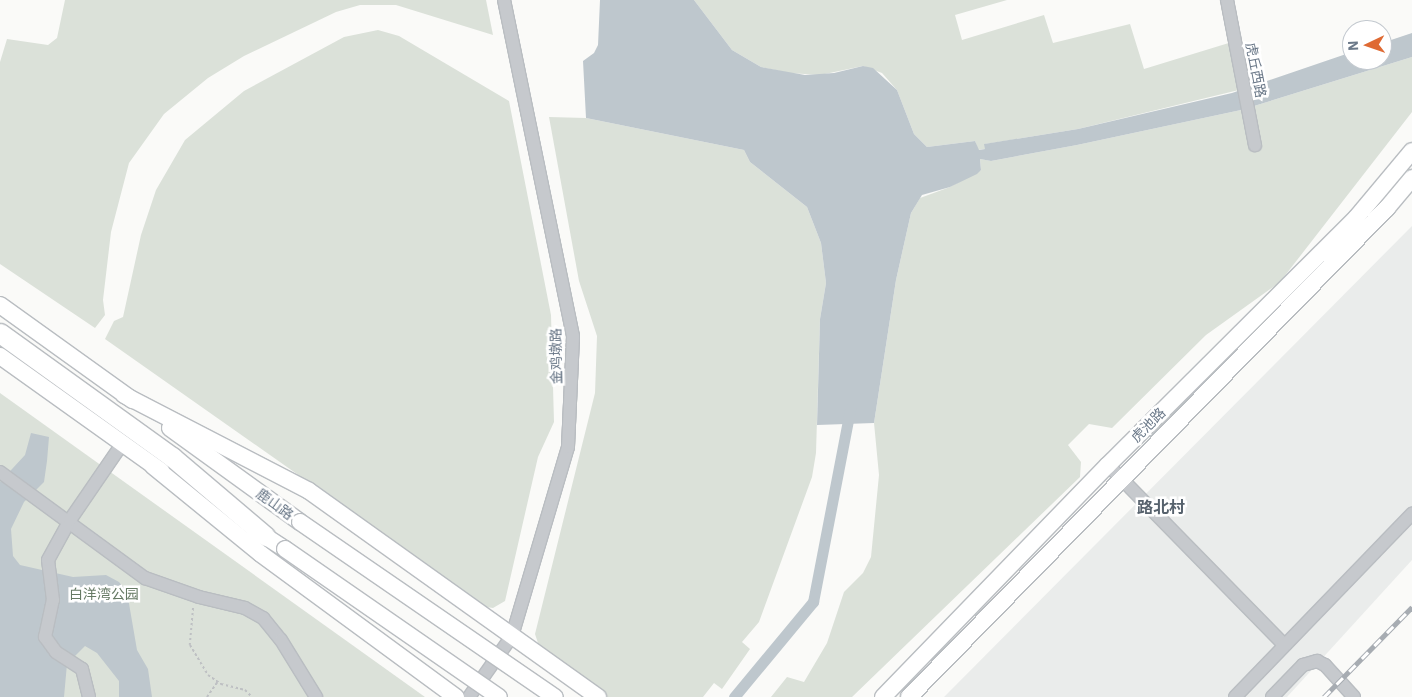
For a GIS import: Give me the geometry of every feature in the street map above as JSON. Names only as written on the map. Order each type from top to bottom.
[{"type":"highway","points":[[0,333],[172,458],[265,536]]},
{"type":"main road","name":"虎池路","points":[[882,697],[1108,465],[1356,218],[1412,151]]},
{"type":"main road","name":"虎池路","points":[[909,697],[1123,481],[1387,208],[1412,178]]},
{"type":"main road","name":"鹿山路","points":[[0,305],[300,522],[554,697]]},
{"type":"main road","points":[[0,356],[153,466],[285,549],[499,697]]},
{"type":"main road","points":[[124,395],[309,491],[598,697]]},
{"type":"main road","points":[[153,466],[261,554],[456,697]]},
{"type":"street","name":"金鸡墩路","points":[[469,697],[512,636],[568,447],[573,336],[504,0]]},
{"type":"street","name":"虎丘西路","points":[[1227,0],[1244,80],[1255,145]]},
{"type":"street","points":[[89,697],[82,669],[56,652],[45,637],[53,600],[48,560],[70,520],[122,444]]},
{"type":"street","points":[[1108,465],[1284,645]]},
{"type":"street","points":[[0,472],[70,520],[145,578],[196,596],[246,608],[263,618],[281,640],[316,697]]},
{"type":"street","points":[[1234,697],[1412,514]]},
{"type":"street","points":[[1272,697],[1303,665],[1317,661],[1325,665],[1354,697]]},
{"type":"path","points":[[196,596],[190,645],[208,675],[218,681],[245,690],[252,697]]},
{"type":"path","points":[[207,697],[218,681]]},
{"type":"shaded area","points":[[600,0],[694,0],[732,50],[761,67],[805,75],[834,73],[863,66],[873,68],[897,90],[914,134],[927,147],[975,141],[979,150],[985,149],[984,144],[1078,129],[1232,93],[1342,55],[1342,70],[1370,70],[1241,110],[1077,145],[991,161],[980,159],[981,170],[977,174],[950,187],[922,195],[911,213],[896,280],[874,423],[817,425],[820,319],[826,283],[821,243],[807,207],[750,162],[744,150],[586,118],[583,61],[594,53],[598,45]]},
{"type":"shaded area","points":[[1412,33],[1412,57],[1392,63],[1392,40]]},
{"type":"shaded area","points":[[1412,226],[1412,560],[1287,697],[944,697]]},
{"type":"shaded area","points":[[31,433],[49,437],[44,482],[24,502],[11,529],[13,556],[20,565],[73,577],[106,575],[119,582],[127,592],[137,650],[148,669],[152,697],[119,697],[119,681],[97,653],[85,646],[67,664],[64,697],[0,697],[0,482],[25,455]]},
{"type":"green space","points":[[65,0],[486,0],[493,35],[396,5],[360,5],[336,12],[244,56],[208,78],[164,114],[129,163],[111,232],[103,300],[105,315],[95,328],[0,264],[0,62],[7,39],[48,45],[57,38]]},
{"type":"green space","points":[[694,0],[1007,0],[955,15],[962,40],[1044,15],[1053,43],[1130,24],[1144,69],[1232,42],[1243,89],[1078,129],[985,144],[985,149],[978,150],[975,141],[927,147],[914,134],[897,90],[882,73],[863,66],[820,75],[789,73],[761,67],[732,50]]},
{"type":"green space","points":[[378,30],[399,36],[509,101],[551,315],[554,422],[538,457],[505,601],[493,608],[486,607],[105,339],[114,321],[123,317],[141,235],[156,190],[185,140],[244,91],[344,37]]},
{"type":"green space","points":[[1412,57],[1412,112],[1280,282],[1206,335],[1112,428],[1089,424],[1068,445],[1081,462],[1080,477],[852,697],[771,697],[787,677],[804,682],[827,643],[844,592],[863,573],[871,557],[879,475],[874,423],[896,280],[911,213],[920,198],[950,187],[981,170],[980,159],[991,161],[1077,145],[1241,110],[1370,70],[1392,70],[1392,63]]},
{"type":"green space","points":[[549,117],[586,118],[744,150],[750,162],[807,207],[821,243],[826,283],[820,319],[816,453],[812,477],[759,622],[742,642],[750,649],[722,689],[714,683],[703,697],[608,697],[540,649],[535,634],[595,393],[597,336],[579,281]]},
{"type":"green space","name":"白洋湾公园","points":[[0,393],[425,697],[0,697]]},
{"type":"waterway","points":[[734,697],[813,602],[850,409]]},
{"type":"railway","points":[[1324,697],[1412,607]]},
{"type":"district","name":"路北村","points":[[1161,507]]}]
